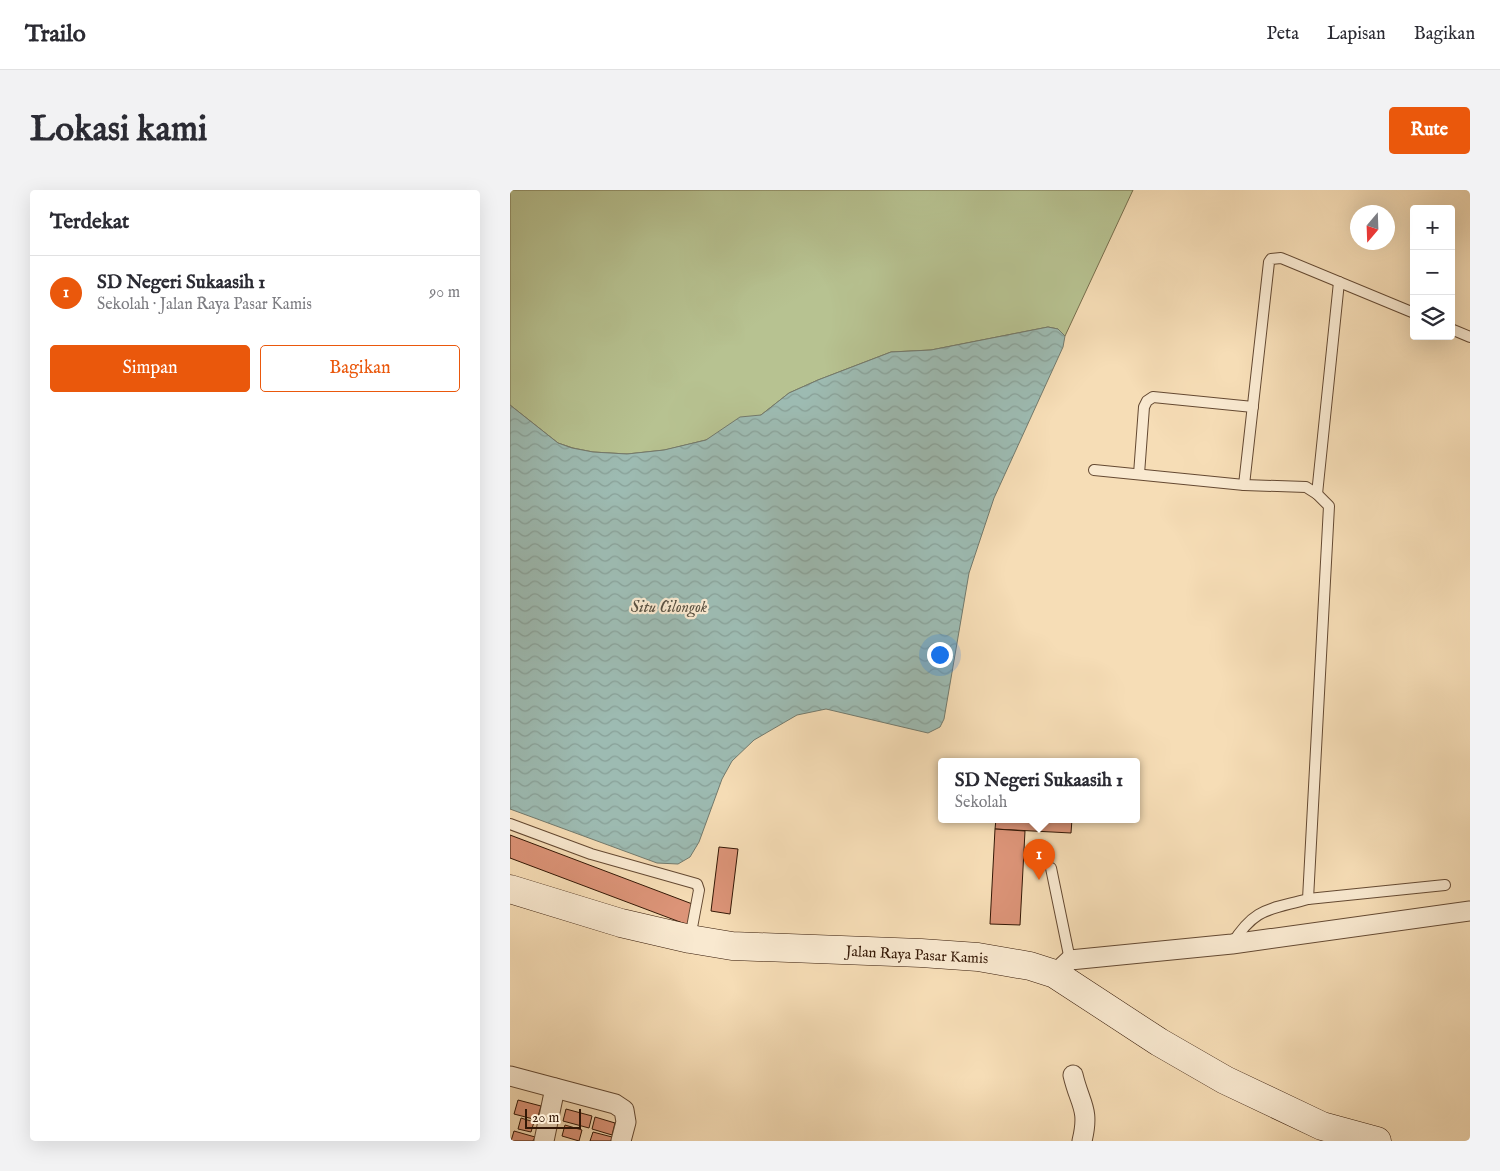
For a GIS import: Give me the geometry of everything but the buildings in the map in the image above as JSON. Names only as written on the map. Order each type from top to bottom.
[{"type":"main road","name":"Jalan Raya Pasar Kamis","points":[[510,889],[621,923],[690,939],[732,946],[978,957],[1030,966],[1063,967],[1159,1042],[1319,1133],[1377,1141]]},
{"type":"street","points":[[1063,967],[1470,911]]},
{"type":"street","points":[[1073,1075],[1078,1093],[1086,1108],[1086,1125],[1082,1141]]},
{"type":"street","points":[[510,1076],[615,1104],[624,1110],[626,1122],[621,1141]]},
{"type":"street","points":[[544,1141],[555,1088]]},
{"type":"lane","points":[[1244,485],[1269,262],[1271,259],[1281,258],[1410,311]]},
{"type":"lane","points":[[1317,494],[1339,282]]},
{"type":"lane","points":[[1455,331],[1470,337]]},
{"type":"lane","points":[[1139,474],[1144,407],[1152,397],[1253,407]]},
{"type":"lane","points":[[1094,470],[1244,485],[1306,487],[1317,494],[1329,506],[1308,899]]},
{"type":"lane","points":[[510,824],[591,854],[697,884],[699,890],[690,939]]},
{"type":"lane","points":[[1051,868],[1063,967]]},
{"type":"lane","points":[[1232,944],[1244,925],[1254,916],[1308,899],[1446,885]]},
{"type":"green space","points":[[510,190],[1133,190],[1065,336],[1058,329],[1048,327],[931,350],[891,352],[789,393],[761,415],[706,440],[665,450],[627,454],[593,452],[558,443],[510,405]]},
{"type":"water","name":"Situ Cilongok","points":[[1048,327],[1058,329],[1065,336],[1063,347],[994,498],[969,573],[944,719],[940,727],[928,733],[826,709],[797,715],[754,740],[732,761],[722,779],[699,842],[690,857],[678,864],[657,863],[510,809],[510,405],[558,443],[572,448],[593,452],[627,454],[664,450],[706,440],[740,417],[761,415],[789,393],[891,352],[931,350]]},
{"type":"place","name":"SD Negeri Sukaasih 1","points":[[1039,880]]}]
